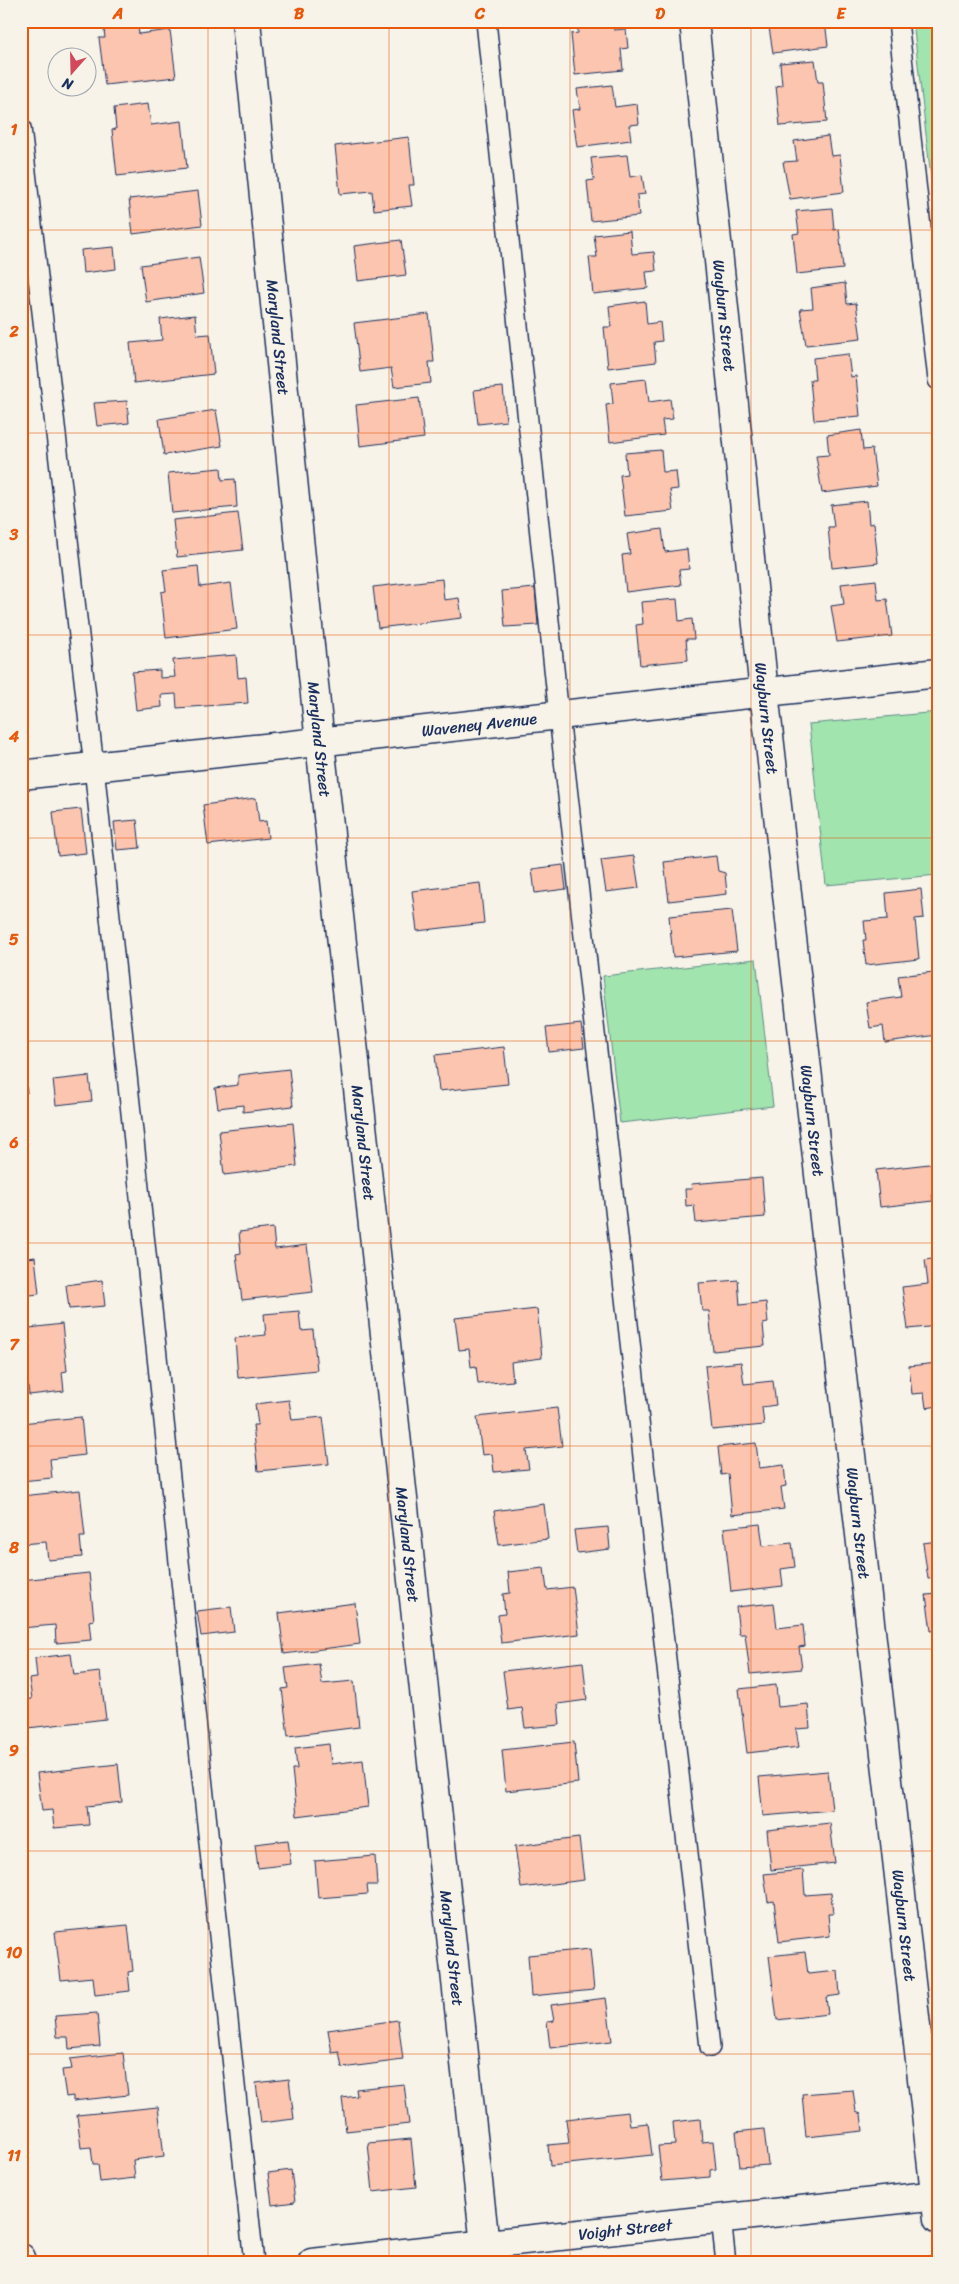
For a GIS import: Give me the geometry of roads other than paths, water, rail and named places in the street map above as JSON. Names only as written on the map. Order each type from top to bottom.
[{"type":"street","name":"Maryland Street","points":[[246,21],[320,743],[485,2253]]},
{"type":"street","name":"Wayburn Street","points":[[694,21],[764,692],[937,2203]]},
{"type":"street","name":"Waveney Avenue","points":[[21,775],[938,673]]},
{"type":"street","name":"Voight Street","points":[[312,2263],[485,2253],[721,2218],[937,2203]]},
{"type":"street","points":[[21,2258],[22,2263]]},
{"type":"lane","points":[[486,21],[559,716],[710,2047]]},
{"type":"lane","points":[[898,21],[938,380]]},
{"type":"lane","points":[[21,128],[94,767],[254,2263]]},
{"type":"lane","points":[[721,2218],[726,2263]]}]
